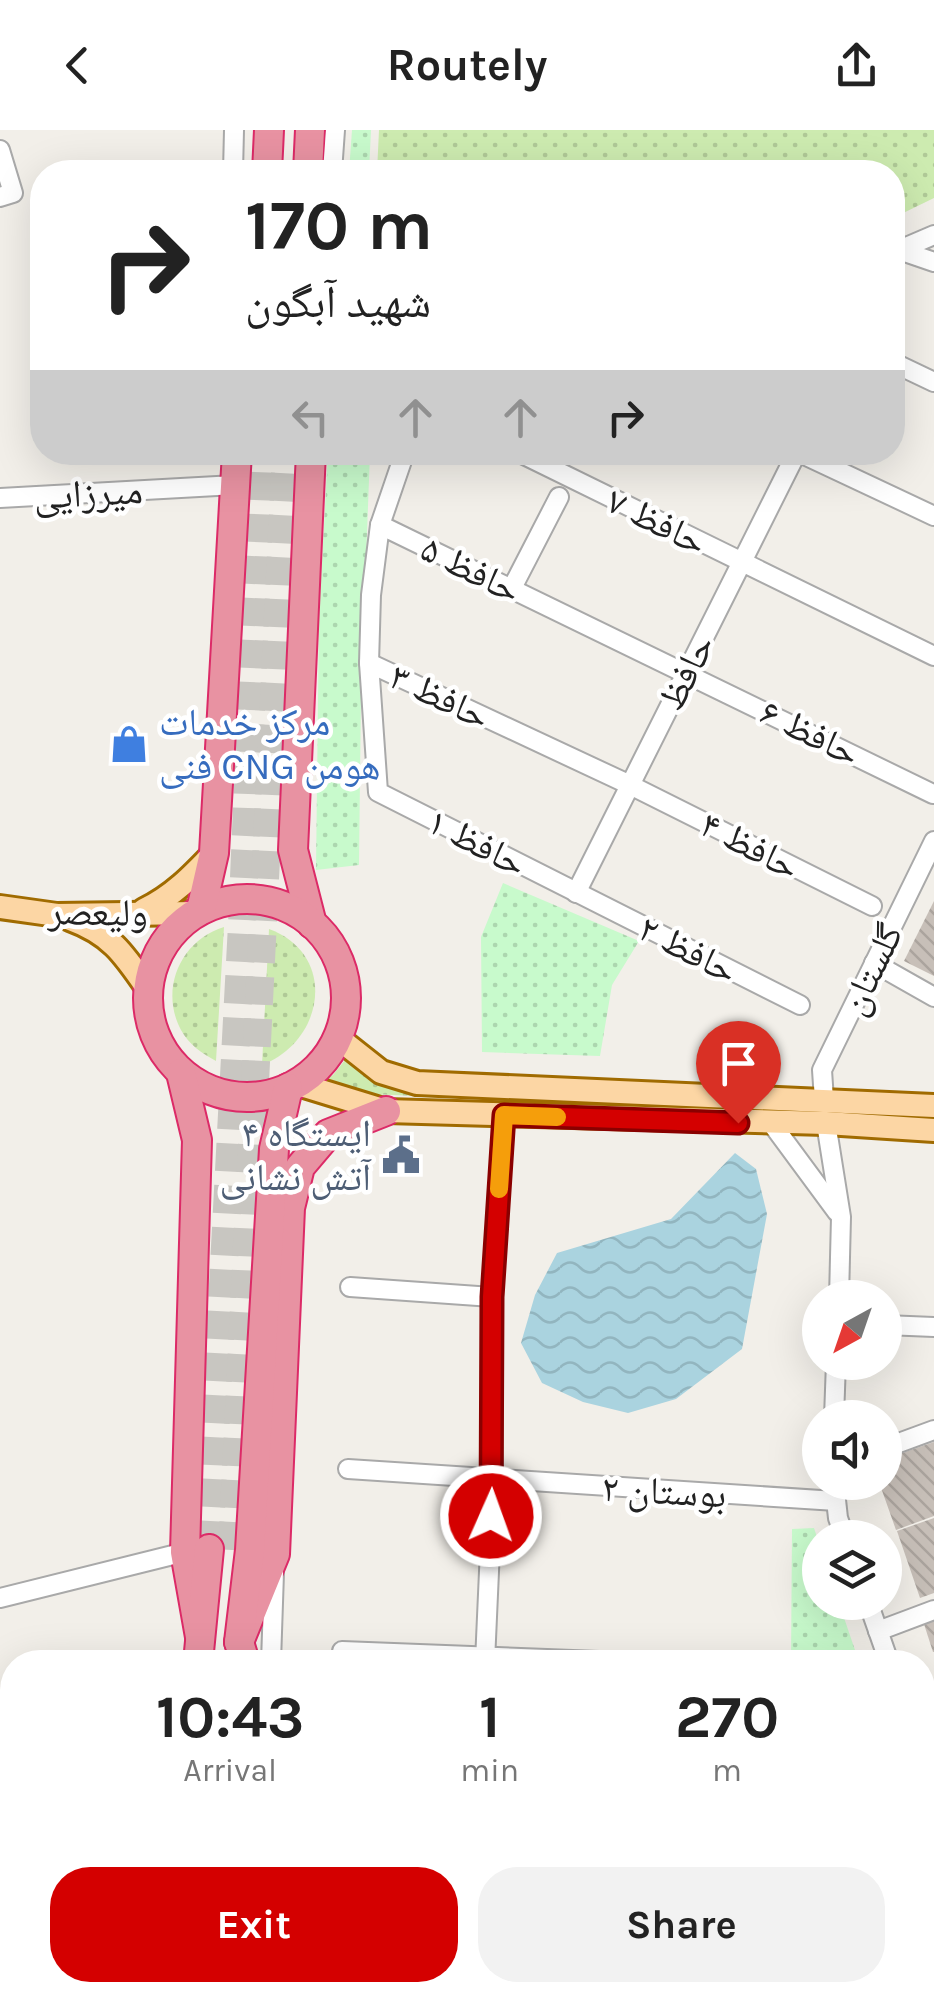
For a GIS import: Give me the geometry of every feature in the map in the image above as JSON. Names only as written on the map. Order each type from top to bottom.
[{"type":"highway","points":[[268,160],[270,130]]},
{"type":"highway","points":[[309,160],[310,130]]},
{"type":"highway","points":[[198,912],[214,853],[237,465]]},
{"type":"highway","points":[[310,465],[293,850],[312,924]]},
{"type":"highway","points":[[234,900],[256,900],[295,912],[312,924],[332,948],[344,976],[346,1007],[338,1038],[322,1064],[293,1086],[259,1097],[238,1097],[198,1085],[182,1073],[157,1039],[150,1020],[148,989],[155,959],[172,933],[198,912],[234,900]]},
{"type":"highway","points":[[182,1073],[198,1140],[209,1550],[199,1650]]},
{"type":"highway","points":[[242,1650],[274,1148],[293,1086]]},
{"type":"highway","points":[[243,1650],[275,1554],[290,1208],[296,1180],[300,1167],[328,1134],[386,1112]]},
{"type":"highway","points":[[209,1550],[239,1650]]},
{"type":"main road","points":[[137,913],[166,899],[214,853]]},
{"type":"main road","name":"ولیعصر","points":[[0,908],[57,914],[198,912]]},
{"type":"main road","points":[[57,914],[92,927],[119,947],[148,989]]},
{"type":"main road","points":[[338,1038],[381,1072],[417,1083],[633,1092],[825,1112],[934,1130]]},
{"type":"main road","points":[[293,1086],[386,1112],[772,1124],[825,1112],[934,1106]]},
{"type":"main road","points":[[633,1092],[633,1119]]},
{"type":"street","points":[[233,160],[234,130]]},
{"type":"street","points":[[333,160],[335,130]]},
{"type":"street","points":[[0,150],[13,193],[0,198]]},
{"type":"street","points":[[905,251],[934,235]]},
{"type":"street","points":[[905,257],[934,262]]},
{"type":"street","points":[[905,368],[934,382]]},
{"type":"street","points":[[380,525],[401,465]]},
{"type":"street","name":"حافظ ۷","points":[[544,465],[934,656]]},
{"type":"street","name":"حافظ","points":[[576,893],[792,465]]},
{"type":"street","points":[[826,465],[934,516]]},
{"type":"street","name":"میرزایی","points":[[0,498],[236,485]]},
{"type":"street","points":[[512,588],[559,497]]},
{"type":"street","name":"حافظ ۵","points":[[369,662],[371,595],[380,525],[686,671]]},
{"type":"street","name":"حافظ ۳","points":[[378,792],[369,662],[628,784]]},
{"type":"street","name":"حافظ ۶","points":[[686,671],[933,794]]},
{"type":"street","name":"حافظ ۴","points":[[628,784],[872,906]]},
{"type":"street","name":"حافظ ۱","points":[[378,792],[576,893]]},
{"type":"street","name":"گلستان","points":[[839,1280],[841,1217],[822,1070],[934,841]]},
{"type":"street","name":"حافظ ۲","points":[[576,893],[800,1005]]},
{"type":"street","points":[[874,963],[934,997]]},
{"type":"street","points":[[485,1650],[493,1481],[492,1297],[504,1115]]},
{"type":"street","points":[[772,1124],[841,1217]]},
{"type":"street","points":[[350,1288],[492,1297]]},
{"type":"street","points":[[902,1325],[934,1327]]},
{"type":"street","points":[[902,1442],[934,1430]]},
{"type":"street","name":"بوستان ۲","points":[[348,1469],[493,1481],[802,1491]]},
{"type":"street","points":[[6,1594],[209,1550]]},
{"type":"street","points":[[271,1650],[275,1554]]},
{"type":"street","points":[[878,1631],[934,1610]]},
{"type":"street","points":[[874,1620],[885,1650]]},
{"type":"green space","points":[[352,130],[371,130],[370,160],[350,160]]},
{"type":"green space","points":[[379,130],[934,130],[934,198],[905,212],[905,160],[378,160]]},
{"type":"green space","points":[[327,465],[370,465],[359,865],[316,870],[319,615]]},
{"type":"green space","points":[[503,883],[639,941],[612,985],[600,1056],[482,1052],[481,937]]},
{"type":"green space","points":[[224,927],[216,1061],[184,1035],[172,998],[178,968],[186,954],[209,933]]},
{"type":"green space","points":[[269,929],[291,941],[306,957],[314,976],[315,997],[300,1037],[262,1065]]},
{"type":"green space","points":[[345,1060],[403,1086],[465,1098],[369,1094],[319,1083],[333,1075]]},
{"type":"green space","points":[[792,1529],[802,1529],[802,1620],[845,1620],[855,1650],[791,1650]]},
{"type":"water","points":[[735,1153],[756,1169],[767,1214],[742,1349],[676,1399],[628,1413],[583,1402],[542,1383],[521,1343],[535,1295],[557,1253],[671,1219]]},
{"type":"building","points":[[934,901],[934,976],[904,961]]},
{"type":"building","points":[[934,1442],[934,1516],[902,1528],[902,1520],[892,1520],[885,1500],[902,1500],[902,1453]]},
{"type":"building","points":[[934,1518],[934,1593],[920,1598],[902,1546],[902,1529]]},
{"type":"building","points":[[934,1617],[934,1650],[932,1650],[923,1621]]},
{"type":"tunnel","points":[[209,1549],[261,465]]},
{"type":"tunnel","points":[[232,1550],[285,465]]},
{"type":"slow traffic","points":[[499,1189],[504,1115],[557,1117]]},
{"type":"place","name":"مرکز خدمات فنی CNG هومن","points":[[129,744]]},
{"type":"place","name":"ایستگاه ۴ آتش نشانی","points":[[401,1155]]},
{"type":"route","points":[[491,1516],[492,1297],[504,1115],[738,1123]]}]
